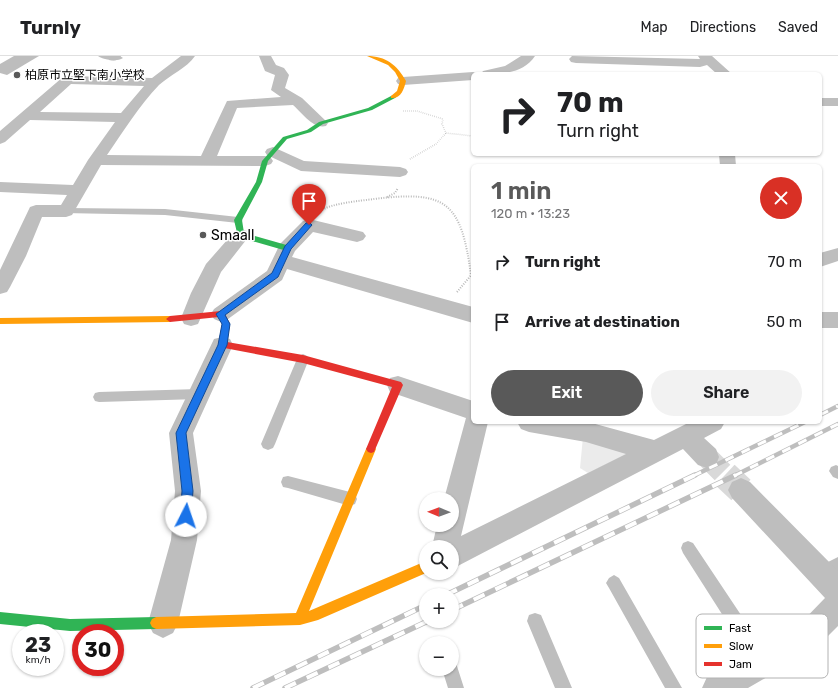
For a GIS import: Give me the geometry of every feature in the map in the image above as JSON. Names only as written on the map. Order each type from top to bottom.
[{"type":"street","points":[[0,287],[36,212],[66,210],[96,160],[124,118],[155,82],[189,56]]},
{"type":"street","points":[[265,56],[270,68],[279,71],[282,75],[278,90],[297,102],[321,123]]},
{"type":"street","points":[[191,318],[213,269],[239,227],[269,157],[285,138],[309,131],[321,123],[370,109],[388,101],[400,92],[403,81],[397,70],[387,60],[370,56]]},
{"type":"street","points":[[503,72],[517,66],[529,56]]},
{"type":"street","points":[[576,59],[700,64],[706,58],[723,72]]},
{"type":"street","points":[[403,81],[471,76]]},
{"type":"street","points":[[0,139],[68,80],[155,82]]},
{"type":"street","points":[[206,161],[232,104],[297,102]]},
{"type":"street","points":[[822,102],[838,102]]},
{"type":"street","points":[[27,116],[124,118]]},
{"type":"street","points":[[96,160],[206,161],[269,157],[301,166],[400,172]]},
{"type":"street","points":[[0,187],[78,190]]},
{"type":"street","points":[[0,322],[177,319],[221,314],[275,275],[284,254],[309,225],[356,236]]},
{"type":"street","points":[[239,227],[284,254],[471,314]]},
{"type":"street","points":[[822,259],[838,254]]},
{"type":"street","points":[[163,623],[184,540],[188,491],[181,433],[222,345],[226,324],[221,314]]},
{"type":"street","points":[[822,320],[838,320]]},
{"type":"street","points":[[222,345],[303,359],[398,385],[471,410]]},
{"type":"street","points":[[300,619],[398,385]]},
{"type":"street","points":[[458,492],[476,424]]},
{"type":"street","points":[[540,424],[586,432],[655,451]]},
{"type":"street","points":[[459,551],[699,427],[708,457]]},
{"type":"street","points":[[741,490],[832,576]]},
{"type":"street","points":[[0,618],[70,625],[300,619],[314,616],[419,570]]},
{"type":"street","points":[[828,616],[838,606]]},
{"type":"street","points":[[718,688],[736,678]]},
{"type":"lane","points":[[102,56],[116,57]]},
{"type":"lane","points":[[66,210],[165,212],[239,227]]},
{"type":"lane","points":[[268,444],[303,359]]},
{"type":"lane","points":[[99,397],[199,394]]},
{"type":"lane","points":[[288,482],[350,499]]},
{"type":"lane","points":[[688,548],[731,614]]},
{"type":"lane","points":[[614,583],[674,688]]},
{"type":"lane","points":[[535,621],[564,688]]},
{"type":"lane","points":[[452,676],[456,688]]},
{"type":"path","points":[[370,109],[384,111],[417,111],[443,119],[442,124],[446,133],[471,136]]},
{"type":"path","points":[[309,225],[314,216],[323,209],[346,203],[386,197],[428,198],[445,204],[455,215],[468,251],[471,275]]},
{"type":"shaded area","points":[[14,56],[39,56],[7,75],[0,73],[0,64]]},
{"type":"shaded area","points":[[583,437],[630,453],[588,473],[580,468]]},
{"type":"tunnel","points":[[707,457],[725,475]]},
{"type":"tunnel","points":[[725,475],[741,490]]},
{"type":"railway","points":[[822,414],[838,406]]},
{"type":"railway","points":[[693,476],[801,424]]},
{"type":"railway","points":[[736,475],[838,424]]},
{"type":"railway","points":[[459,589],[695,475]]},
{"type":"railway","points":[[459,607],[736,475]]},
{"type":"railway","points":[[253,688],[419,608]]},
{"type":"railway","points":[[285,688],[419,625]]},
{"type":"traffic: fast","points":[[287,248],[241,235],[238,220],[259,182],[265,161],[285,138],[309,131],[321,123],[370,109],[393,97]]},
{"type":"traffic: fast","points":[[0,618],[70,625],[156,623]]},
{"type":"traffic: slow","points":[[370,56],[390,64],[400,75],[403,81],[400,92],[393,97]]},
{"type":"traffic: slow","points":[[0,321],[170,319]]},
{"type":"traffic: slow","points":[[300,619],[371,449]]},
{"type":"traffic: slow","points":[[156,623],[300,619],[314,616],[419,570]]},
{"type":"traffic: jam","points":[[170,319],[221,314],[226,324],[222,345],[303,359],[398,385],[371,449]]},
{"type":"place","name":"柏原市立堅下南小学校","points":[[17,75]]},
{"type":"place","name":"Smaall","points":[[203,235]]},
{"type":"route","points":[[186,516],[188,491],[181,433],[222,345],[226,324],[221,314],[275,275],[288,248],[309,225]]}]
